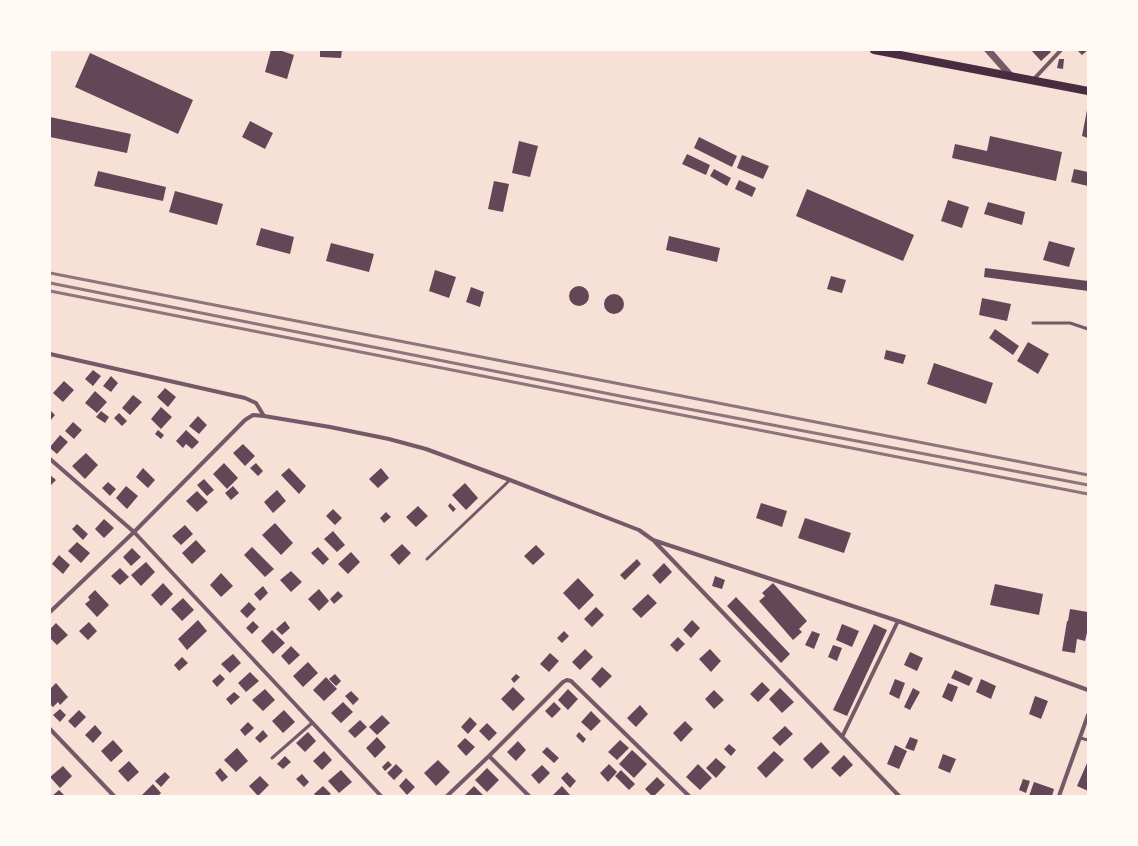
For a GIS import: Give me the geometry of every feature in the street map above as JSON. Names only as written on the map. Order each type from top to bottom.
[{"type":"main road","points":[[874,50],[1088,91]]},
{"type":"street","points":[[988,50],[1011,76]]},
{"type":"street","points":[[1032,80],[1061,50]]},
{"type":"street","points":[[50,354],[245,398],[256,403],[264,416]]},
{"type":"street","points":[[50,612],[134,532],[245,420],[253,416],[264,416],[389,439],[426,449],[639,530],[653,540],[899,796]]},
{"type":"street","points":[[50,459],[134,532],[381,796]]},
{"type":"street","points":[[653,540],[898,621],[1088,690]]},
{"type":"street","points":[[842,737],[898,621]]},
{"type":"street","points":[[447,796],[563,682],[567,680],[571,681],[689,796]]},
{"type":"street","points":[[1060,796],[1088,715]]},
{"type":"street","points":[[50,729],[114,796]]},
{"type":"street","points":[[489,756],[529,796]]},
{"type":"lane","points":[[1033,323],[1070,323],[1088,329]]},
{"type":"lane","points":[[427,560],[510,480]]},
{"type":"lane","points":[[272,758],[312,722]]},
{"type":"lane","points":[[1080,738],[1088,740]]},
{"type":"building","points":[[271,50],[279,50],[294,55],[287,79],[265,72]]},
{"type":"building","points":[[320,50],[342,50],[341,58],[320,57]]},
{"type":"building","points":[[1031,50],[1049,50],[1051,52],[1041,61]]},
{"type":"building","points":[[1077,50],[1088,50],[1082,55]]},
{"type":"building","points":[[90,53],[193,100],[178,134],[75,87]]},
{"type":"building","points":[[1059,59],[1064,59],[1063,69],[1057,68]]},
{"type":"building","points":[[1088,110],[1088,138],[1082,136]]},
{"type":"building","points":[[50,117],[131,134],[127,153],[50,137]]},
{"type":"building","points":[[250,121],[273,133],[265,149],[242,137]]},
{"type":"building","points":[[990,136],[1062,152],[1056,181],[952,158],[955,144],[987,151]]},
{"type":"building","points":[[699,137],[737,156],[732,167],[694,148]]},
{"type":"building","points":[[519,141],[538,146],[530,177],[512,173]]},
{"type":"building","points":[[687,154],[710,165],[706,175],[682,164]]},
{"type":"building","points":[[742,155],[769,166],[763,179],[737,168]]},
{"type":"building","points":[[714,169],[731,178],[727,186],[710,176]]},
{"type":"building","points":[[1074,169],[1088,172],[1088,186],[1071,182]]},
{"type":"building","points":[[98,171],[166,187],[163,201],[94,186]]},
{"type":"building","points":[[739,180],[756,188],[752,197],[735,189]]},
{"type":"building","points":[[494,181],[509,184],[503,212],[488,209]]},
{"type":"building","points":[[807,189],[914,235],[903,261],[796,216]]},
{"type":"building","points":[[175,191],[223,204],[217,225],[169,212]]},
{"type":"building","points":[[948,200],[969,207],[962,228],[941,221]]},
{"type":"building","points":[[988,202],[1025,212],[1022,225],[984,214]]},
{"type":"building","points":[[261,228],[294,237],[290,254],[256,245]]},
{"type":"building","points":[[669,236],[720,248],[717,262],[666,250]]},
{"type":"building","points":[[1049,241],[1075,248],[1069,267],[1043,260]]},
{"type":"building","points":[[331,243],[374,254],[369,272],[326,261]]},
{"type":"building","points":[[985,268],[1088,281],[1088,291],[984,277]]},
{"type":"building","points":[[435,270],[456,277],[449,298],[429,291]]},
{"type":"building","points":[[831,276],[846,280],[842,293],[827,289]]},
{"type":"building","points":[[575,286],[583,286],[589,292],[589,300],[583,306],[575,306],[569,300],[569,292]]},
{"type":"building","points":[[471,287],[484,292],[480,307],[466,302]]},
{"type":"building","points":[[610,294],[618,294],[624,300],[624,308],[618,314],[610,314],[604,308],[604,300]]},
{"type":"building","points":[[982,298],[1011,304],[1007,321],[979,315]]},
{"type":"building","points":[[995,329],[1019,346],[1013,355],[989,338]]},
{"type":"building","points":[[1028,342],[1049,354],[1038,374],[1017,361]]},
{"type":"building","points":[[886,350],[906,355],[903,364],[884,359]]},
{"type":"building","points":[[934,363],[993,383],[986,404],[927,384]]},
{"type":"building","points":[[93,370],[101,376],[93,386],[85,379]]},
{"type":"building","points":[[111,376],[118,383],[111,392],[103,386]]},
{"type":"building","points":[[64,381],[74,390],[63,402],[53,393]]},
{"type":"building","points":[[165,388],[176,397],[168,407],[157,397]]},
{"type":"building","points":[[95,391],[107,402],[97,413],[85,403]]},
{"type":"building","points":[[133,395],[142,402],[130,415],[122,408]]},
{"type":"building","points":[[161,407],[172,417],[161,429],[151,419]]},
{"type":"building","points":[[50,410],[55,415],[50,421]]},
{"type":"building","points":[[101,411],[109,417],[105,423],[96,417]]},
{"type":"building","points":[[119,413],[127,421],[122,426],[114,418]]},
{"type":"building","points":[[198,416],[207,425],[199,434],[189,426]]},
{"type":"building","points":[[73,422],[82,430],[74,439],[65,431]]},
{"type":"building","points":[[158,430],[164,435],[161,439],[155,434]]},
{"type":"building","points":[[186,430],[199,442],[192,449],[186,444],[183,448],[176,441]]},
{"type":"building","points":[[60,435],[68,442],[57,454],[50,447]]},
{"type":"building","points":[[243,444],[255,456],[245,466],[233,453]]},
{"type":"building","points":[[86,453],[98,465],[85,479],[72,466]]},
{"type":"building","points":[[224,463],[238,478],[227,489],[213,474]]},
{"type":"building","points":[[256,463],[263,471],[258,476],[250,468]]},
{"type":"building","points":[[143,468],[155,480],[148,488],[136,477]]},
{"type":"building","points":[[289,468],[306,486],[299,494],[281,475]]},
{"type":"building","points":[[381,468],[389,478],[378,488],[369,479]]},
{"type":"building","points":[[50,475],[56,480],[50,486]]},
{"type":"building","points":[[204,479],[214,490],[207,496],[197,485]]},
{"type":"building","points":[[108,482],[116,489],[110,496],[102,488]]},
{"type":"building","points":[[465,483],[478,498],[466,510],[452,495]]},
{"type":"building","points":[[126,486],[138,496],[127,509],[116,498]]},
{"type":"building","points":[[233,486],[239,493],[231,500],[225,493]]},
{"type":"building","points":[[277,490],[286,501],[273,513],[264,502]]},
{"type":"building","points":[[197,491],[208,502],[197,512],[186,501]]},
{"type":"building","points":[[450,503],[456,509],[453,512],[448,506]]},
{"type":"building","points":[[761,503],[787,511],[782,527],[756,518]]},
{"type":"building","points":[[418,506],[428,516],[416,527],[406,517]]},
{"type":"building","points":[[333,509],[342,518],[335,525],[326,516]]},
{"type":"building","points":[[386,512],[391,517],[384,523],[380,518]]},
{"type":"building","points":[[805,518],[851,533],[844,553],[798,538]]},
{"type":"building","points":[[104,519],[114,528],[104,538],[95,529]]},
{"type":"building","points":[[275,523],[293,543],[281,555],[262,535]]},
{"type":"building","points":[[77,524],[88,534],[83,540],[72,529]]},
{"type":"building","points":[[185,525],[193,534],[181,545],[172,536]]},
{"type":"building","points":[[333,531],[345,545],[337,552],[324,539]]},
{"type":"building","points":[[196,540],[206,551],[192,564],[182,553]]},
{"type":"building","points":[[77,542],[90,553],[81,563],[68,551]]},
{"type":"building","points":[[402,544],[411,553],[399,565],[390,555]]},
{"type":"building","points":[[536,545],[545,554],[533,565],[524,556]]},
{"type":"building","points":[[252,547],[274,569],[265,577],[244,555]]},
{"type":"building","points":[[318,547],[329,559],[323,565],[311,553]]},
{"type":"building","points":[[132,548],[141,557],[131,566],[123,557]]},
{"type":"building","points":[[351,552],[360,562],[348,574],[338,564]]},
{"type":"building","points":[[59,555],[70,565],[63,574],[52,564]]},
{"type":"building","points":[[637,559],[641,564],[625,580],[620,575]]},
{"type":"building","points":[[146,562],[155,572],[141,586],[131,575]]},
{"type":"building","points":[[664,563],[672,572],[660,584],[652,575]]},
{"type":"building","points":[[120,568],[129,577],[120,585],[111,576]]},
{"type":"building","points":[[291,571],[302,582],[291,592],[280,580]]},
{"type":"building","points":[[221,573],[233,586],[221,597],[210,585]]},
{"type":"building","points":[[715,576],[725,580],[722,589],[712,586]]},
{"type":"building","points":[[578,578],[594,595],[579,610],[563,593]]},
{"type":"building","points":[[163,583],[173,594],[161,606],[151,595]]},
{"type":"building","points":[[773,583],[807,621],[799,629],[802,632],[793,640],[759,601],[765,596],[762,593]]},
{"type":"building","points":[[995,584],[1043,594],[1039,615],[990,605]]},
{"type":"building","points":[[263,586],[268,593],[260,601],[254,594]]},
{"type":"building","points":[[319,589],[329,601],[319,611],[308,599]]},
{"type":"building","points":[[95,590],[109,605],[97,617],[85,604],[90,600],[88,597]]},
{"type":"building","points":[[338,591],[343,596],[334,604],[330,599]]},
{"type":"building","points":[[648,594],[657,603],[641,618],[632,609]]},
{"type":"building","points":[[736,597],[790,654],[781,663],[727,606]]},
{"type":"building","points":[[183,598],[194,610],[182,621],[171,609]]},
{"type":"building","points":[[249,602],[256,609],[247,618],[240,611]]},
{"type":"building","points":[[596,607],[604,615],[592,627],[584,619]]},
{"type":"building","points":[[1070,609],[1088,612],[1088,633],[1085,641],[1077,639],[1075,653],[1062,651]]},
{"type":"building","points":[[198,620],[207,631],[187,650],[178,639]]},
{"type":"building","points":[[692,620],[700,628],[691,638],[683,630]]},
{"type":"building","points":[[253,621],[259,627],[252,634],[246,628]]},
{"type":"building","points":[[285,621],[290,628],[282,635],[276,629]]},
{"type":"building","points":[[89,622],[97,631],[88,640],[79,631]]},
{"type":"building","points":[[56,623],[68,635],[57,645],[50,638],[50,629]]},
{"type":"building","points":[[842,624],[859,631],[852,647],[836,640]]},
{"type":"building","points":[[874,624],[887,630],[847,716],[833,710]]},
{"type":"building","points":[[272,630],[285,643],[273,654],[261,641]]},
{"type":"building","points":[[564,631],[569,636],[562,643],[557,638]]},
{"type":"building","points":[[812,631],[820,634],[814,649],[805,645]]},
{"type":"building","points":[[678,637],[685,644],[677,652],[670,645]]},
{"type":"building","points":[[833,645],[842,648],[837,661],[828,657]]},
{"type":"building","points":[[291,646],[300,655],[289,665],[281,656]]},
{"type":"building","points":[[585,649],[593,657],[580,670],[572,662]]},
{"type":"building","points":[[710,649],[721,661],[711,672],[699,659]]},
{"type":"building","points":[[910,652],[923,658],[917,671],[904,665]]},
{"type":"building","points":[[550,653],[559,661],[549,672],[540,664]]},
{"type":"building","points":[[233,654],[241,663],[230,673],[221,664]]},
{"type":"building","points":[[182,657],[188,663],[179,671],[174,665]]},
{"type":"building","points":[[308,662],[318,673],[303,687],[293,676]]},
{"type":"building","points":[[602,667],[612,676],[600,688],[591,679]]},
{"type":"building","points":[[955,670],[973,678],[969,686],[951,678]]},
{"type":"building","points":[[250,672],[259,681],[246,692],[238,683]]},
{"type":"building","points":[[220,674],[225,679],[217,687],[212,681]]},
{"type":"building","points":[[335,674],[341,681],[336,686],[329,679]]},
{"type":"building","points":[[516,674],[520,677],[514,683],[511,679]]},
{"type":"building","points":[[326,677],[337,689],[324,701],[313,690]]},
{"type":"building","points":[[895,679],[905,683],[899,699],[889,694]]},
{"type":"building","points":[[981,679],[996,686],[991,699],[976,692]]},
{"type":"building","points":[[762,682],[770,690],[758,702],[750,694]]},
{"type":"building","points":[[56,683],[68,697],[60,705],[58,702],[53,707],[50,704],[50,689]]},
{"type":"building","points":[[948,683],[958,687],[952,702],[942,697]]},
{"type":"building","points":[[513,687],[525,699],[513,711],[501,699]]},
{"type":"building","points":[[780,688],[794,702],[782,713],[769,699]]},
{"type":"building","points":[[913,688],[920,692],[910,710],[904,707]]},
{"type":"building","points":[[265,689],[275,700],[263,711],[252,700]]},
{"type":"building","points":[[568,689],[578,699],[568,710],[558,700]]},
{"type":"building","points":[[714,690],[724,700],[714,709],[705,699]]},
{"type":"building","points":[[351,691],[359,699],[353,705],[345,696]]},
{"type":"building","points":[[234,692],[240,697],[231,705],[226,699]]},
{"type":"building","points":[[1035,696],[1048,701],[1041,719],[1029,714]]},
{"type":"building","points":[[343,702],[353,712],[341,723],[331,713]]},
{"type":"building","points":[[554,702],[561,709],[552,718],[545,711]]},
{"type":"building","points":[[640,705],[648,714],[636,727],[627,718]]},
{"type":"building","points":[[60,709],[66,715],[60,722],[53,715]]},
{"type":"building","points":[[79,710],[86,717],[75,728],[68,721]]},
{"type":"building","points":[[284,710],[295,722],[283,733],[272,721]]},
{"type":"building","points":[[591,711],[601,721],[591,731],[581,722]]},
{"type":"building","points":[[382,715],[390,723],[377,735],[369,727]]},
{"type":"building","points":[[470,717],[477,724],[468,734],[461,727]]},
{"type":"building","points":[[360,720],[367,727],[355,738],[348,731]]},
{"type":"building","points":[[685,721],[693,729],[681,742],[673,733]]},
{"type":"building","points":[[248,722],[254,728],[245,736],[240,730]]},
{"type":"building","points":[[487,723],[497,733],[489,741],[479,731]]},
{"type":"building","points":[[95,725],[102,733],[93,743],[85,735]]},
{"type":"building","points":[[785,726],[793,734],[780,746],[772,738]]},
{"type":"building","points":[[263,730],[268,736],[260,743],[255,738]]},
{"type":"building","points":[[308,732],[316,741],[305,752],[296,743]]},
{"type":"building","points":[[579,732],[586,739],[583,743],[576,736]]},
{"type":"building","points":[[377,737],[386,747],[375,758],[366,748]]},
{"type":"building","points":[[910,737],[918,740],[914,751],[905,748]]},
{"type":"building","points":[[465,738],[475,747],[466,756],[457,746]]},
{"type":"building","points":[[113,740],[123,751],[111,762],[101,751]]},
{"type":"building","points":[[620,740],[629,748],[617,760],[608,752]]},
{"type":"building","points":[[518,741],[526,750],[516,761],[507,752]]},
{"type":"building","points":[[821,742],[830,752],[812,769],[803,759]]},
{"type":"building","points":[[729,744],[736,750],[731,756],[724,749]]},
{"type":"building","points":[[895,745],[907,751],[899,769],[887,764]]},
{"type":"building","points":[[547,747],[559,758],[554,763],[542,752]]},
{"type":"building","points":[[237,748],[248,761],[236,772],[224,760]]},
{"type":"building","points":[[632,750],[647,764],[634,778],[619,764]]},
{"type":"building","points":[[324,751],[332,760],[322,770],[313,761]]},
{"type":"building","points":[[774,751],[784,760],[766,778],[757,768]]},
{"type":"building","points":[[943,754],[956,759],[950,773],[938,768]]},
{"type":"building","points":[[844,755],[853,765],[840,777],[831,768]]},
{"type":"building","points":[[285,756],[291,762],[283,769],[277,764]]},
{"type":"building","points":[[716,758],[726,767],[716,778],[706,768]]},
{"type":"building","points":[[438,760],[450,772],[436,786],[424,773]]},
{"type":"building","points":[[129,761],[139,772],[128,782],[118,771]]},
{"type":"building","points":[[388,761],[392,765],[385,771],[382,767]]},
{"type":"building","points":[[1087,763],[1088,764],[1088,791],[1077,786]]},
{"type":"building","points":[[396,764],[403,771],[394,780],[387,773]]},
{"type":"building","points":[[609,764],[617,772],[608,782],[600,773]]},
{"type":"building","points":[[698,764],[712,778],[700,790],[686,777]]},
{"type":"building","points":[[542,765],[550,773],[539,784],[531,775]]},
{"type":"building","points":[[63,766],[72,776],[60,788],[50,777]]},
{"type":"building","points":[[220,768],[228,777],[222,782],[215,773]]},
{"type":"building","points":[[487,768],[499,780],[487,792],[475,780]]},
{"type":"building","points":[[341,770],[352,782],[339,793],[328,781]]},
{"type":"building","points":[[621,770],[635,784],[629,790],[615,776]]},
{"type":"building","points":[[165,772],[170,777],[161,787],[155,781]]},
{"type":"building","points":[[567,772],[576,781],[570,788],[561,778]]},
{"type":"building","points":[[302,774],[309,782],[304,787],[296,779]]},
{"type":"building","points":[[260,776],[269,785],[258,796],[249,786]]},
{"type":"building","points":[[657,777],[665,785],[654,796],[652,796],[645,789]]},
{"type":"building","points":[[406,778],[415,787],[407,795],[399,786]]},
{"type":"building","points":[[1023,779],[1030,781],[1026,793],[1019,790]]},
{"type":"building","points":[[1034,782],[1054,789],[1052,796],[1029,796]]},
{"type":"building","points":[[153,784],[161,793],[158,796],[143,796],[142,795]]},
{"type":"building","points":[[323,786],[331,794],[328,796],[316,796],[314,794]]},
{"type":"building","points":[[474,786],[484,796],[466,796],[465,795]]},
{"type":"building","points":[[562,786],[570,795],[569,796],[552,796]]},
{"type":"building","points":[[59,790],[65,796],[52,796]]},
{"type":"railway","points":[[50,273],[1088,475]]},
{"type":"railway","points":[[50,283],[620,396],[1088,485]]},
{"type":"railway","points":[[50,291],[1088,494]]}]
